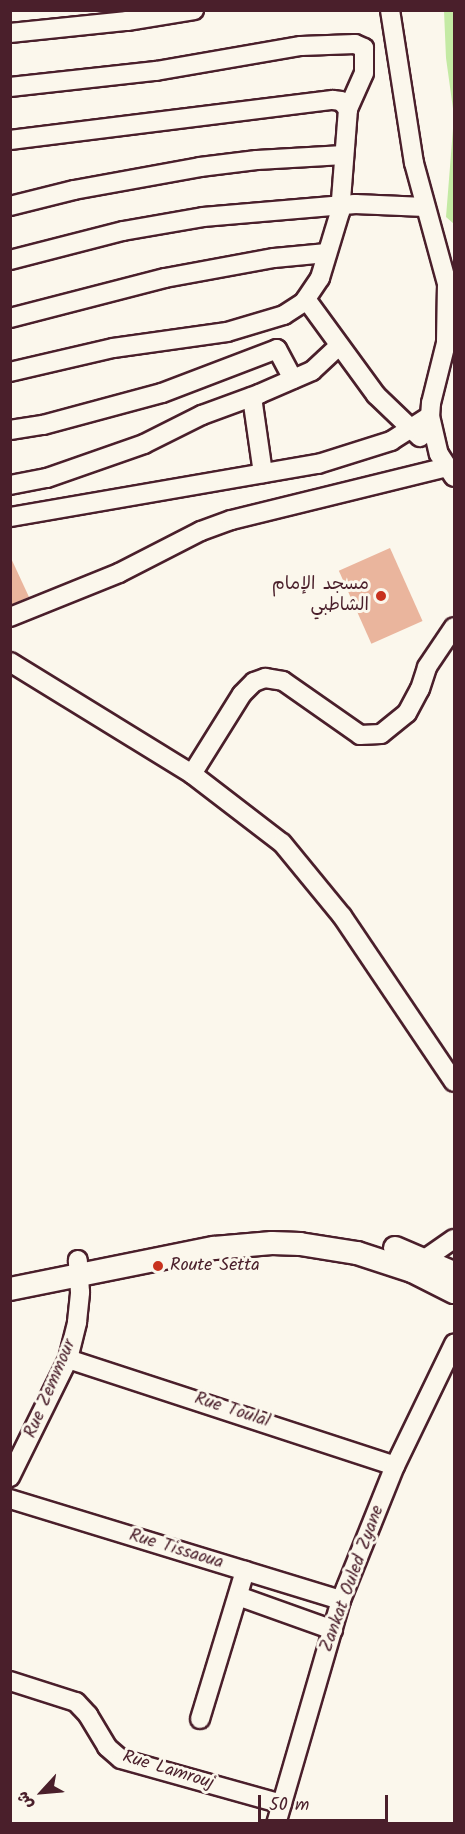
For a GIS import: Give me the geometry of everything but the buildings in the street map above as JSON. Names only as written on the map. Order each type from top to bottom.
[{"type":"main road","points":[[10,1289],[79,1268],[212,1234],[266,1229],[320,1232],[392,1255],[425,1259],[454,1273]]},
{"type":"main road","points":[[392,1255],[454,1292]]},
{"type":"main road","points":[[10,1274],[79,1268]]},
{"type":"street","points":[[10,33],[127,21],[194,10]]},
{"type":"street","points":[[390,10],[407,130],[425,207],[447,247],[448,322],[430,416],[447,466]]},
{"type":"street","points":[[10,87],[176,69],[301,46],[359,44],[364,48],[364,73],[348,110],[341,205],[320,278],[306,299],[284,315],[227,332],[114,348],[10,372]]},
{"type":"street","points":[[10,140],[333,100],[341,101],[348,110]]},
{"type":"street","points":[[10,206],[84,188],[200,167],[257,160],[344,155]]},
{"type":"street","points":[[10,260],[123,231],[203,217],[341,205],[425,207]]},
{"type":"street","points":[[10,318],[165,278],[274,258],[327,253]]},
{"type":"street","points":[[306,299],[376,395],[447,466]]},
{"type":"street","points":[[10,485],[48,478],[116,455],[202,415],[252,397],[312,371],[339,346]]},
{"type":"street","points":[[10,430],[43,426],[162,393],[276,349],[293,379]]},
{"type":"street","points":[[252,397],[263,473]]},
{"type":"street","points":[[10,517],[309,466],[372,448],[411,430],[430,416]]},
{"type":"street","points":[[10,617],[119,573],[178,541],[211,527],[447,466]]},
{"type":"street","points":[[192,774],[242,694],[254,682],[266,678],[283,681],[360,735],[381,734],[407,713],[420,689],[427,667],[454,627]]},
{"type":"street","points":[[10,662],[192,774],[282,843],[312,876],[370,955],[454,1082]]},
{"type":"street","points":[[425,1259],[454,1239]]},
{"type":"street","name":"Rue Zemmour","points":[[10,1478],[68,1359],[77,1322],[79,1268]]},
{"type":"street","name":"Zankat Ouled Zyane","points":[[276,1824],[341,1600],[395,1466],[454,1344]]},
{"type":"street","name":"Rue Toulal","points":[[68,1359],[395,1466]]},
{"type":"street","name":"Rue Tissaoua","points":[[10,1499],[341,1600]]},
{"type":"street","points":[[200,1719],[245,1571]]},
{"type":"street","points":[[238,1596],[333,1630]]},
{"type":"street","name":"Rue Lamrouj","points":[[10,1681],[76,1702],[88,1715],[107,1747],[121,1759],[282,1804]]},
{"type":"green space","points":[[444,11],[454,11],[454,116],[446,58]]},
{"type":"green space","points":[[454,116],[454,224],[446,217]]},
{"type":"place","name":"مسجد الإمام الشاطبي","points":[[381,596]]},
{"type":"place","name":"Route Setta","points":[[158,1266]]}]
